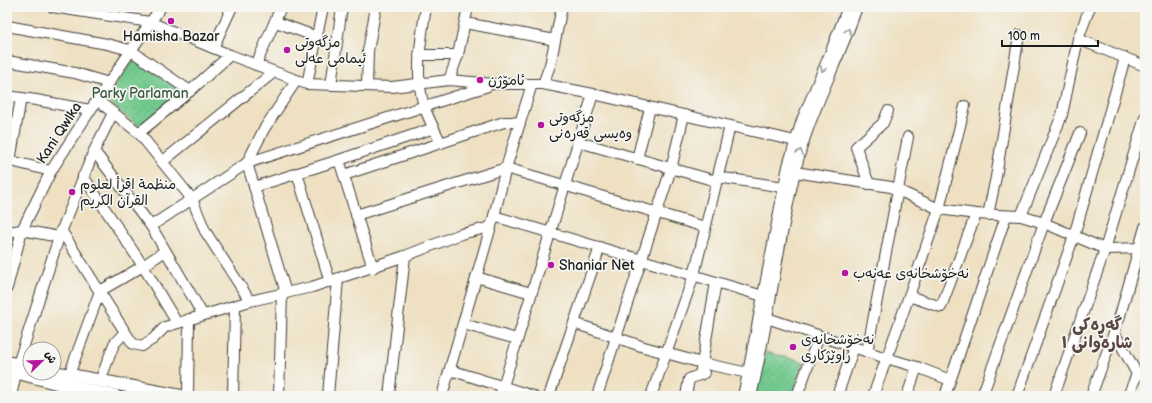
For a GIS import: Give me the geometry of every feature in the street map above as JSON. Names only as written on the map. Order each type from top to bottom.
[{"type":"main road","points":[[16,367],[74,392],[115,396]]},
{"type":"main road","points":[[62,374],[181,396]]},
{"type":"street","points":[[52,7],[150,22],[230,55],[307,84],[392,87],[448,80],[494,84],[543,84],[593,94],[795,141]]},
{"type":"street","name":"Kani Qwlka","points":[[7,288],[22,230],[51,171],[130,50],[161,7]]},
{"type":"street","points":[[213,48],[232,7]]},
{"type":"street","points":[[256,65],[276,22],[281,7]]},
{"type":"street","points":[[307,84],[323,7]]},
{"type":"street","points":[[331,85],[342,7]]},
{"type":"street","points":[[367,86],[368,51],[376,7]]},
{"type":"street","points":[[426,7],[419,55],[420,84],[424,106],[441,143]]},
{"type":"street","points":[[448,80],[458,55],[468,7]]},
{"type":"street","points":[[543,84],[550,65],[562,7]]},
{"type":"street","points":[[751,396],[767,318],[784,187],[795,141],[802,120],[848,7]]},
{"type":"street","points":[[743,396],[763,296],[808,127],[857,7]]},
{"type":"street","points":[[1020,216],[1062,115],[1078,39],[1090,7]]},
{"type":"street","points":[[276,22],[317,37]]},
{"type":"street","points":[[465,22],[556,40]]},
{"type":"street","points":[[7,26],[107,44],[130,50],[190,91]]},
{"type":"street","points":[[988,215],[996,177],[1019,35]]},
{"type":"street","points":[[1078,39],[1145,66]]},
{"type":"street","points":[[139,133],[190,91],[230,55]]},
{"type":"street","points":[[419,55],[458,55]]},
{"type":"street","points":[[1017,396],[1074,236],[1124,58]]},
{"type":"street","points":[[7,61],[75,73],[108,83]]},
{"type":"street","points":[[162,162],[274,72]]},
{"type":"street","points":[[278,396],[284,294],[247,163],[264,129],[296,81]]},
{"type":"street","points":[[151,226],[247,163],[494,84]]},
{"type":"street","points":[[442,396],[491,227],[506,168],[532,84]]},
{"type":"street","points":[[501,391],[593,94]]},
{"type":"street","points":[[7,96],[90,110]]},
{"type":"street","points":[[21,98],[9,160],[51,171]]},
{"type":"street","points":[[97,100],[139,133],[192,199],[205,231],[250,302]]},
{"type":"street","points":[[873,396],[910,296],[939,209],[965,106]]},
{"type":"street","points":[[637,159],[650,108]]},
{"type":"street","points":[[869,184],[856,147],[883,123],[888,111]]},
{"type":"street","points":[[11,396],[16,367],[60,234],[83,176],[113,113]]},
{"type":"street","points":[[597,396],[671,169],[684,116]]},
{"type":"street","points":[[1054,396],[1105,249],[1145,117]]},
{"type":"street","points":[[344,175],[504,122],[520,123]]},
{"type":"street","points":[[651,396],[694,275],[730,126]]},
{"type":"street","points":[[254,188],[434,128]]},
{"type":"street","points":[[982,396],[1044,223],[1080,133]]},
{"type":"street","points":[[867,352],[908,137]]},
{"type":"street","points":[[578,142],[671,169],[717,179],[784,187]]},
{"type":"street","points":[[94,151],[151,226],[203,315]]},
{"type":"street","points":[[339,160],[373,268]]},
{"type":"street","points":[[356,216],[506,168],[705,227]]},
{"type":"street","points":[[795,172],[891,187],[939,209],[976,214],[1020,216],[1044,223],[1105,249],[1142,248]]},
{"type":"street","points":[[297,173],[334,280],[328,396]]},
{"type":"street","points":[[83,176],[143,266],[177,323]]},
{"type":"street","points":[[910,296],[941,307],[976,214]]},
{"type":"street","points":[[494,216],[763,296]]},
{"type":"street","points":[[945,396],[1006,216]]},
{"type":"street","points":[[7,232],[22,230],[60,234],[100,291],[133,344],[142,346],[153,339],[165,327],[235,306],[334,280],[373,268],[461,234],[491,227]]},
{"type":"street","points":[[1091,396],[1142,248],[1145,227]]},
{"type":"street","points":[[549,396],[600,247]]},
{"type":"street","points":[[69,375],[100,291],[143,266],[165,251]]},
{"type":"street","points":[[389,396],[405,256]]},
{"type":"street","points":[[476,277],[531,293]]},
{"type":"street","points":[[700,375],[716,282]]},
{"type":"street","points":[[233,396],[235,306]]},
{"type":"street","points":[[767,318],[867,352],[917,367],[950,380]]},
{"type":"street","points":[[188,396],[189,319]]},
{"type":"street","points":[[574,323],[616,338],[702,363],[748,373]]},
{"type":"street","points":[[463,324],[517,339]]},
{"type":"street","points":[[100,381],[114,344],[125,332]]},
{"type":"street","points":[[1114,332],[1137,374],[1128,396]]},
{"type":"street","points":[[797,396],[819,336]]},
{"type":"street","points":[[837,396],[854,347]]},
{"type":"street","points":[[686,396],[689,379],[719,367]]},
{"type":"street","points":[[907,396],[917,367]]},
{"type":"street","points":[[450,370],[501,391],[533,396]]},
{"type":"green space","name":"Parky Parlaman","points":[[135,58],[182,91],[141,128],[105,99]]},
{"type":"green space","points":[[766,352],[804,362],[792,396],[755,396]]},
{"type":"place","name":"Hamisha Bazar","points":[[171,21]]},
{"type":"place","name":"مزگەوتی ئیمامی عەلی","points":[[287,50]]},
{"type":"place","name":"ئامۆژن","points":[[480,80]]},
{"type":"place","name":"مزگەوتی وەیسی قەرەنی","points":[[541,125]]},
{"type":"place","name":"منظمة اقرأ لعلوم القرآن الكريم","points":[[72,192]]},
{"type":"place","name":"Shaniar Net","points":[[551,265]]},
{"type":"place","name":"نەخۆشخانەی عەنەب","points":[[845,273]]},
{"type":"place","name":"نەخۆشخانەی راوێژکاری","points":[[793,347]]},
{"type":"district","name":"گەڕەکی شارەوانی ١","points":[[1097,334]]}]
